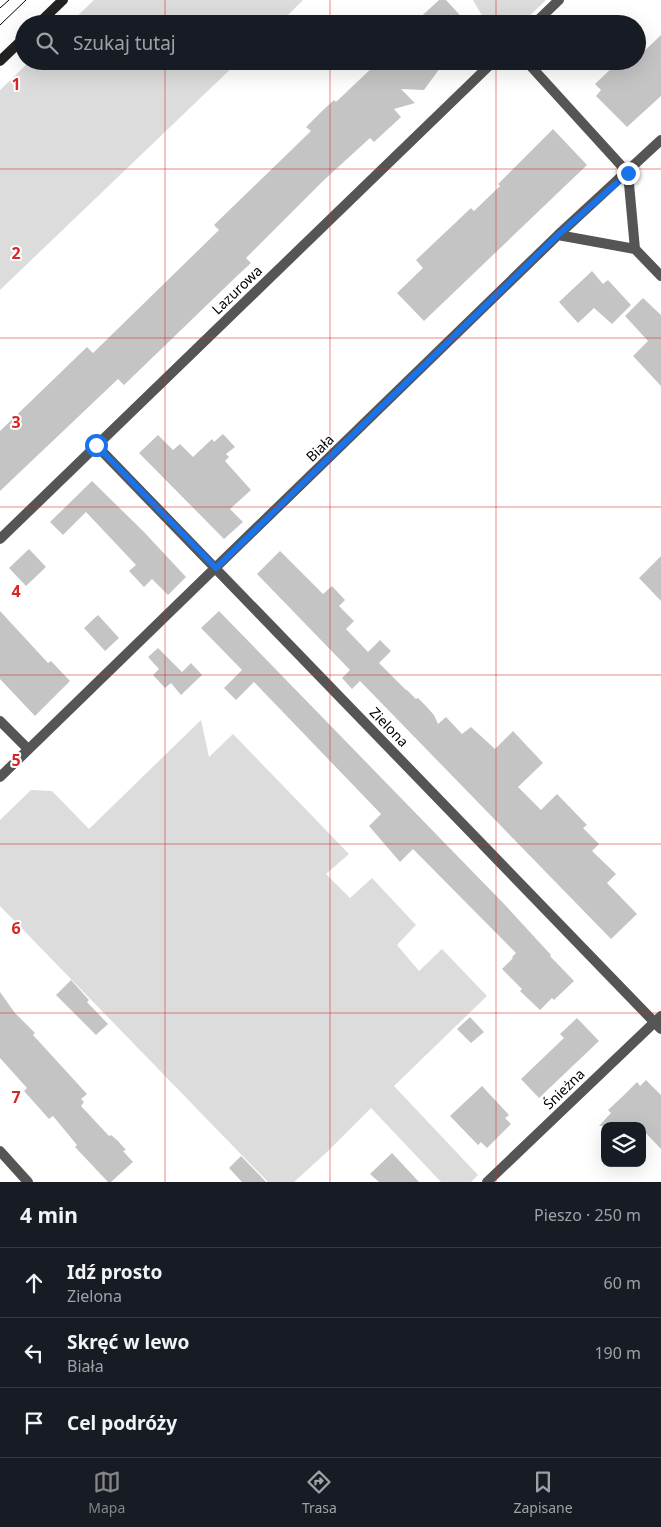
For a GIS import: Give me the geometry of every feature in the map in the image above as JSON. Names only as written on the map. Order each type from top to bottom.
[{"type":"main road","points":[[47,15],[63,0]]},
{"type":"main road","points":[[0,61],[15,47]]},
{"type":"street","points":[[543,15],[559,0]]},
{"type":"street","name":"Lazurowa","points":[[0,539],[485,70]]},
{"type":"street","points":[[534,70],[628,173],[635,249]]},
{"type":"street","name":"Biała","points":[[0,777],[558,235],[628,173],[661,140]]},
{"type":"street","points":[[558,235],[635,249],[661,276]]},
{"type":"street","name":"Zielona","points":[[96,445],[659,1022]]},
{"type":"street","points":[[0,720],[28,750]]},
{"type":"street","name":"Śnieżna","points":[[486,1182],[659,1022]]},
{"type":"street","points":[[0,1151],[28,1182]]},
{"type":"shaded area","points":[[94,0],[303,0],[288,15],[78,15]]},
{"type":"shaded area","points":[[473,0],[546,0],[530,15],[482,15]]},
{"type":"shaded area","points":[[21,70],[230,70],[0,290],[0,90]]},
{"type":"shaded area","points":[[201,720],[209,757],[233,734],[349,854],[326,874],[350,898],[372,878],[416,925],[397,945],[419,971],[442,949],[487,996],[394,1086],[478,1175],[471,1182],[441,1182],[371,1108],[294,1182],[268,1182],[0,906],[0,820],[31,790],[52,791],[89,829]]},
{"type":"building","points":[[439,0],[446,0],[460,15],[423,15]]},
{"type":"building","points":[[661,35],[661,96],[627,127],[596,96],[601,90],[595,84],[610,70],[646,70],[646,49]]},
{"type":"building","points":[[370,70],[438,70],[424,90],[401,89],[415,103],[394,109],[401,117],[374,142],[370,138],[324,180],[246,258],[251,263],[124,385],[118,379],[0,491],[0,431],[87,347],[93,353],[219,230],[214,225],[311,131],[306,127],[334,100],[336,102]]},
{"type":"building","points":[[553,129],[587,165],[424,321],[397,293],[423,268],[416,260],[471,208],[474,211]]},
{"type":"building","points":[[592,271],[603,284],[608,280],[631,305],[612,324],[594,308],[578,323],[559,302]]},
{"type":"building","points":[[643,298],[661,315],[661,386],[633,356],[648,341],[625,316]]},
{"type":"building","points":[[223,434],[235,447],[226,454],[229,457],[225,461],[251,490],[230,509],[243,522],[224,539],[139,453],[158,435],[173,450],[180,444],[193,457],[212,439],[214,442]]},
{"type":"building","points":[[92,481],[186,577],[168,595],[152,579],[144,587],[129,571],[136,565],[86,512],[63,535],[50,522]]},
{"type":"building","points":[[29,549],[46,567],[26,586],[9,568]]},
{"type":"building","points":[[280,551],[323,594],[332,586],[345,600],[339,606],[354,621],[346,629],[368,652],[380,640],[391,651],[379,663],[406,690],[424,704],[434,715],[438,724],[446,717],[462,734],[471,727],[495,749],[513,731],[543,763],[518,787],[541,810],[557,794],[587,825],[583,828],[599,844],[592,851],[616,874],[607,883],[637,914],[611,939],[360,681],[352,689],[342,678],[350,670],[257,574]]},
{"type":"building","points":[[661,556],[661,601],[639,578]]},
{"type":"building","points":[[0,611],[48,663],[51,661],[70,681],[35,716],[0,679]]},
{"type":"building","points":[[219,611],[506,906],[574,981],[554,1000],[552,998],[540,1010],[520,991],[522,989],[502,969],[516,953],[413,849],[400,862],[369,826],[381,814],[254,682],[236,700],[224,688],[242,670],[201,628]]},
{"type":"building","points":[[98,615],[119,638],[105,651],[84,628]]},
{"type":"building","points":[[158,648],[182,672],[191,663],[202,675],[181,695],[171,683],[165,688],[153,675],[159,669],[148,657]]},
{"type":"building","points":[[71,980],[89,1000],[87,1002],[108,1024],[96,1035],[56,995]]},
{"type":"building","points":[[0,992],[15,1013],[35,1033],[33,1035],[87,1094],[81,1099],[84,1102],[81,1106],[109,1136],[111,1135],[126,1150],[123,1151],[133,1162],[111,1182],[108,1182],[75,1147],[77,1145],[53,1116],[49,1119],[24,1091],[27,1088],[0,1058]]},
{"type":"building","points":[[470,1017],[484,1032],[471,1043],[457,1029]]},
{"type":"building","points":[[577,1018],[599,1041],[539,1098],[521,1079],[564,1038],[560,1034]]},
{"type":"building","points":[[646,1080],[661,1095],[661,1149],[646,1133],[646,1122],[603,1122],[611,1113],[608,1110],[637,1082],[640,1086]]},
{"type":"building","points":[[482,1086],[509,1115],[505,1118],[511,1124],[487,1148],[481,1142],[478,1145],[450,1116]]},
{"type":"building","points":[[392,1153],[419,1182],[379,1182],[370,1174]]},
{"type":"building","points":[[241,1156],[266,1182],[242,1182],[229,1168]]},
{"type":"tram line","points":[[0,8],[9,0]]},
{"type":"tram line","points":[[0,25],[26,0]]},
{"type":"route","points":[[96,445],[216,568],[558,235],[628,173]]}]
